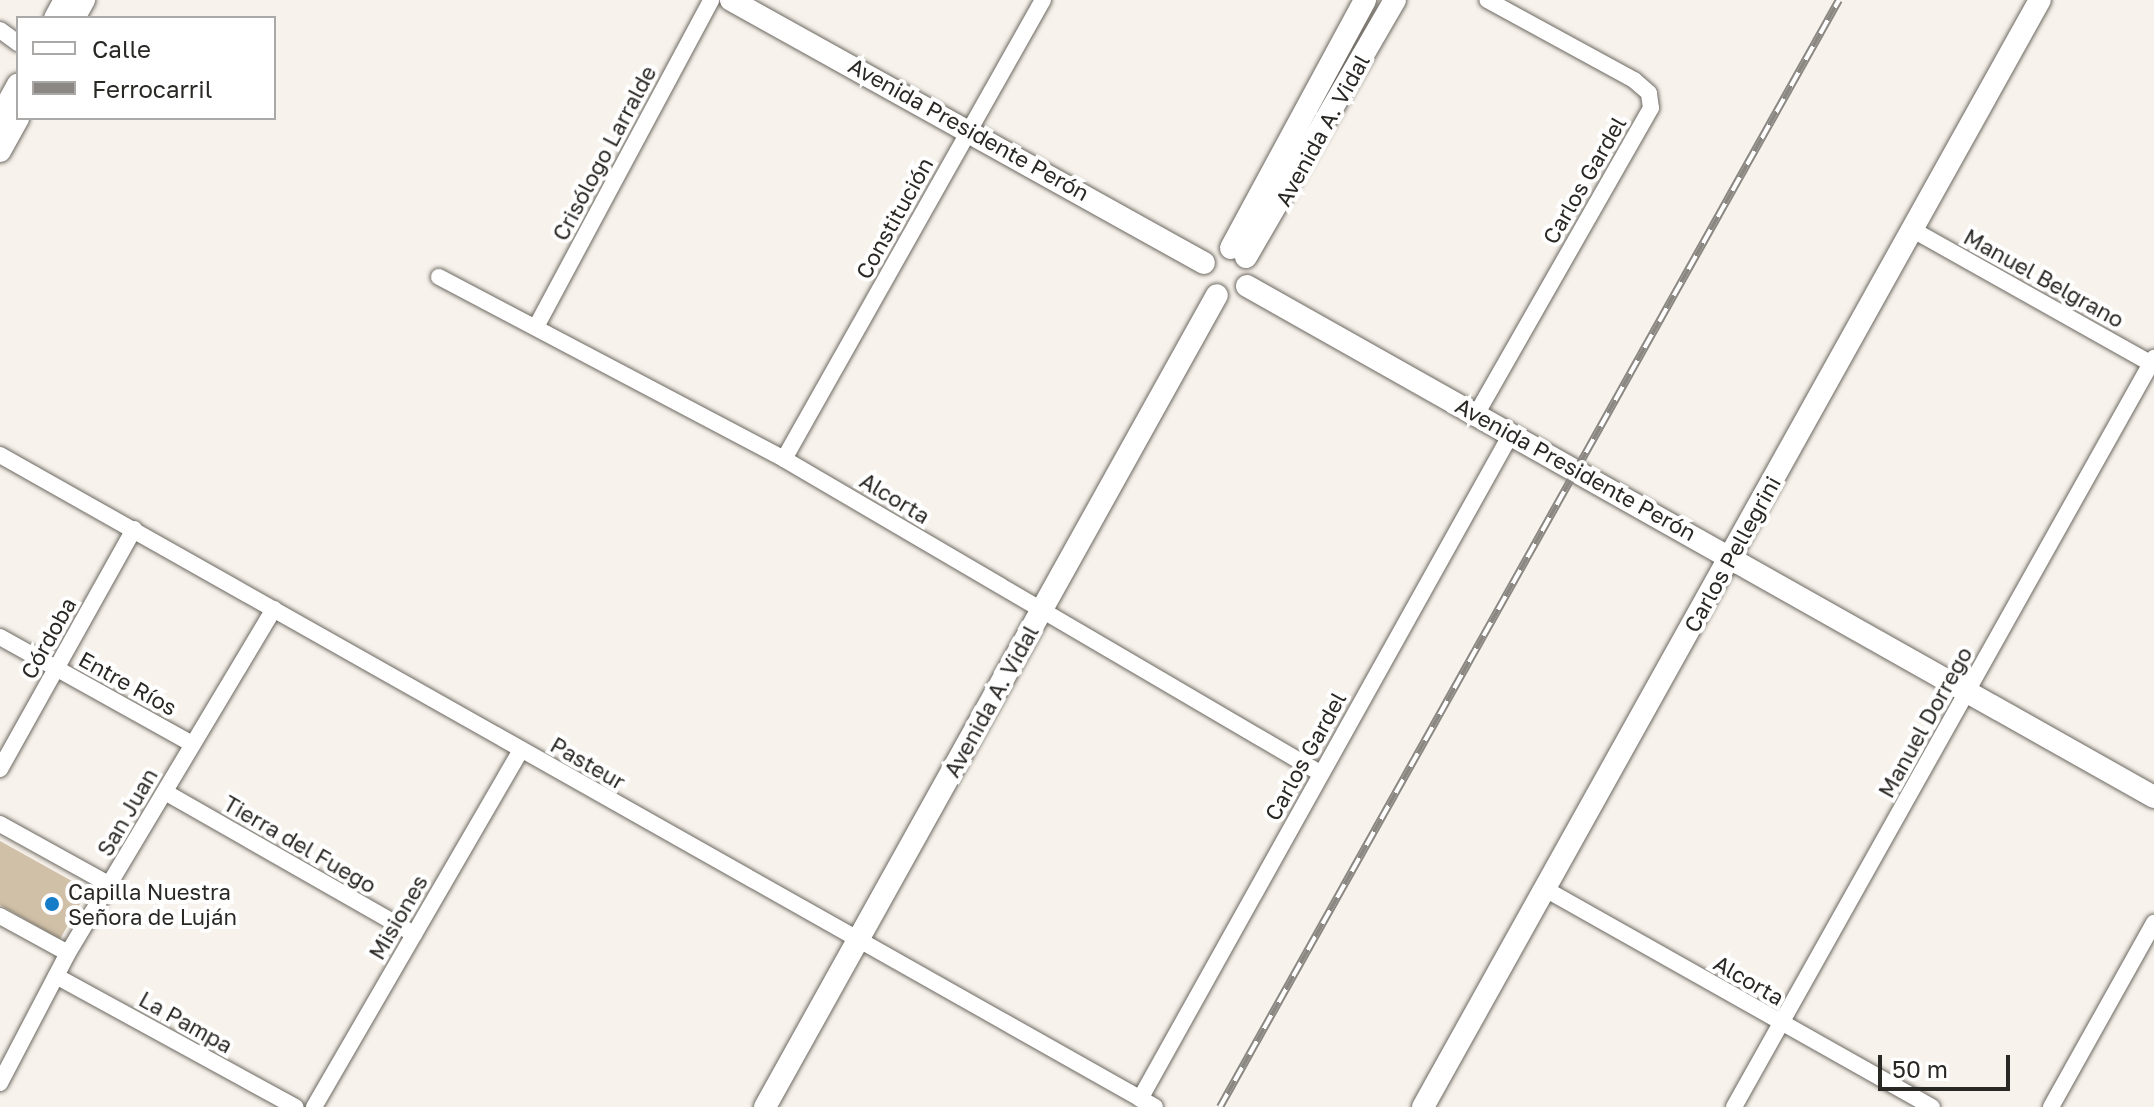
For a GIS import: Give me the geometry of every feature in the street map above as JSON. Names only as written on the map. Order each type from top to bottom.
[{"type":"main road","name":"Avenida Presidente Perón","points":[[731,0],[970,127],[1204,263]]},
{"type":"main road","name":"Avenida A. Vidal","points":[[1238,252],[1365,0]]},
{"type":"main road","name":"Avenida A. Vidal","points":[[1238,252],[1395,0]]},
{"type":"main road","name":"Carlos Pellegrini","points":[[1423,1107],[2040,0]]},
{"type":"main road","points":[[0,117],[16,89]]},
{"type":"main road","points":[[0,151],[17,120]]},
{"type":"main road","points":[[1238,252],[1247,286],[1234,296],[1217,295],[1204,281],[1204,263],[1238,252]]},
{"type":"main road","name":"Avenida Presidente Perón","points":[[1247,286],[1477,413],[1510,436],[1968,688],[2154,797]]},
{"type":"main road","name":"Avenida A. Vidal","points":[[765,1107],[1217,295]]},
{"type":"street","name":"Crisólogo Larralde","points":[[536,327],[711,0]]},
{"type":"street","name":"Constitución","points":[[784,459],[1043,0]]},
{"type":"street","name":"Carlos Gardel","points":[[1477,413],[1651,108],[1649,93],[1487,0]]},
{"type":"street","name":"Manuel Belgrano","points":[[1913,230],[2153,362]]},
{"type":"street","name":"Alcorta","points":[[439,277],[784,459],[1320,773]]},
{"type":"street","name":"Manuel Dorrego","points":[[1734,1107],[2153,362]]},
{"type":"street","name":"Carlos Gardel","points":[[1148,1103],[1320,773],[1510,436]]},
{"type":"street","name":"Pasteur","points":[[0,455],[1148,1103]]},
{"type":"street","name":"Córdoba","points":[[0,769],[134,529]]},
{"type":"street","name":"San Juan","points":[[0,1083],[68,953],[274,609]]},
{"type":"street","name":"Entre Ríos","points":[[0,637],[192,744]]},
{"type":"street","name":"Misiones","points":[[314,1107],[521,750]]},
{"type":"street","name":"Tierra del Fuego","points":[[165,792],[414,934]]},
{"type":"street","points":[[0,824],[110,885]]},
{"type":"street","name":"Alcorta","points":[[1545,889],[1932,1107]]},
{"type":"street","points":[[0,916],[68,953]]},
{"type":"street","points":[[2051,1107],[2154,923]]},
{"type":"street","name":"La Pampa","points":[[56,976],[295,1107]]},
{"type":"shaded area","points":[[0,841],[88,890],[60,939],[0,905]]},
{"type":"railway","points":[[1220,1107],[1839,0]]},
{"type":"place","name":"Capilla Nuestra Señora de Luján","points":[[52,904]]}]
